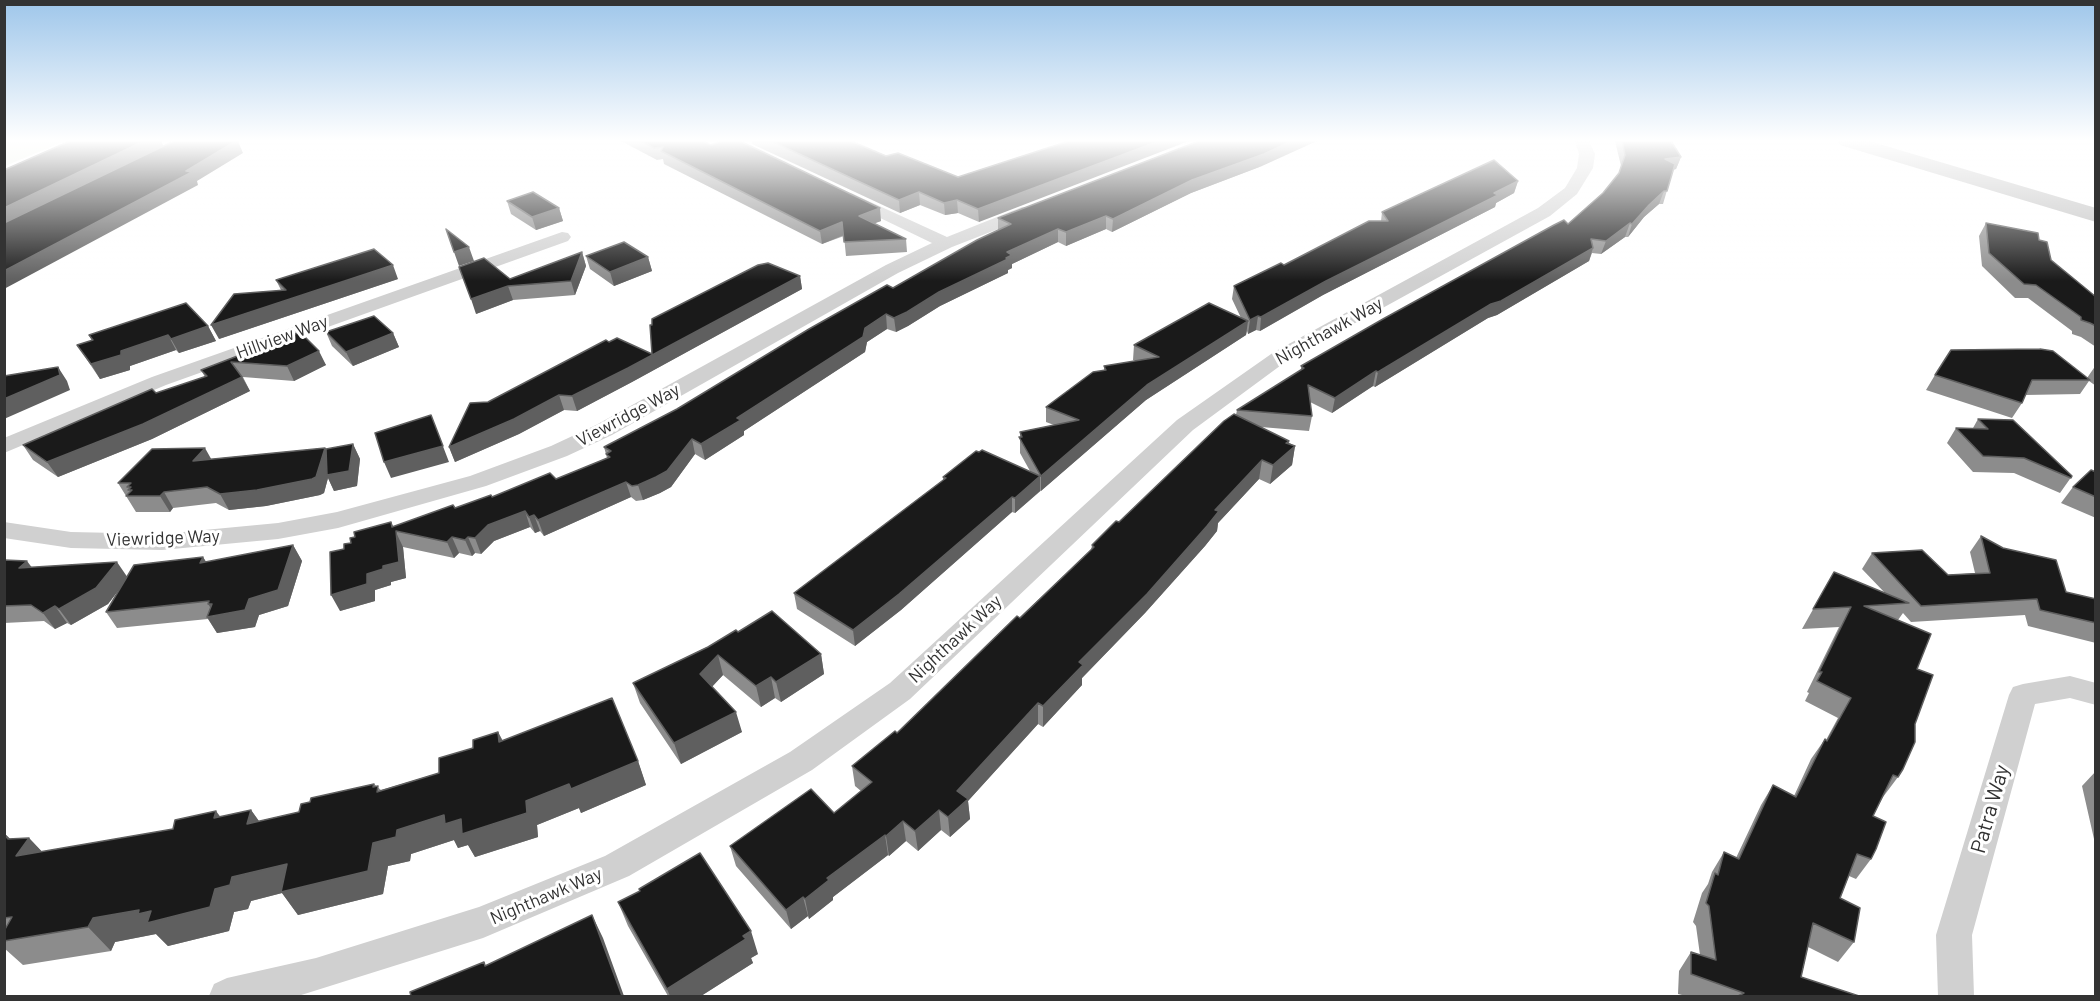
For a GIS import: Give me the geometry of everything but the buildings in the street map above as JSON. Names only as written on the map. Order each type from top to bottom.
[{"type":"main road","points":[[2004,188],[2096,215]]},
{"type":"main road","points":[[2050,188],[2096,201]]},
{"type":"street","name":"Nighthawk Way","points":[[226,996],[316,975],[483,922],[617,866],[801,761],[900,691],[1185,425],[1281,356],[1544,212],[1573,188]]},
{"type":"street","points":[[838,192],[946,243]]},
{"type":"street","name":"Viewridge Way","points":[[4,530],[70,540],[162,542],[278,531],[338,520],[478,482],[559,451],[604,430],[892,269],[946,243],[1045,205]]},
{"type":"street","name":"Hillview Way","points":[[4,446],[159,381],[562,237]]},
{"type":"street","name":"Patra Way","points":[[1956,996],[1954,935],[2023,695],[2070,687],[2096,694]]}]
